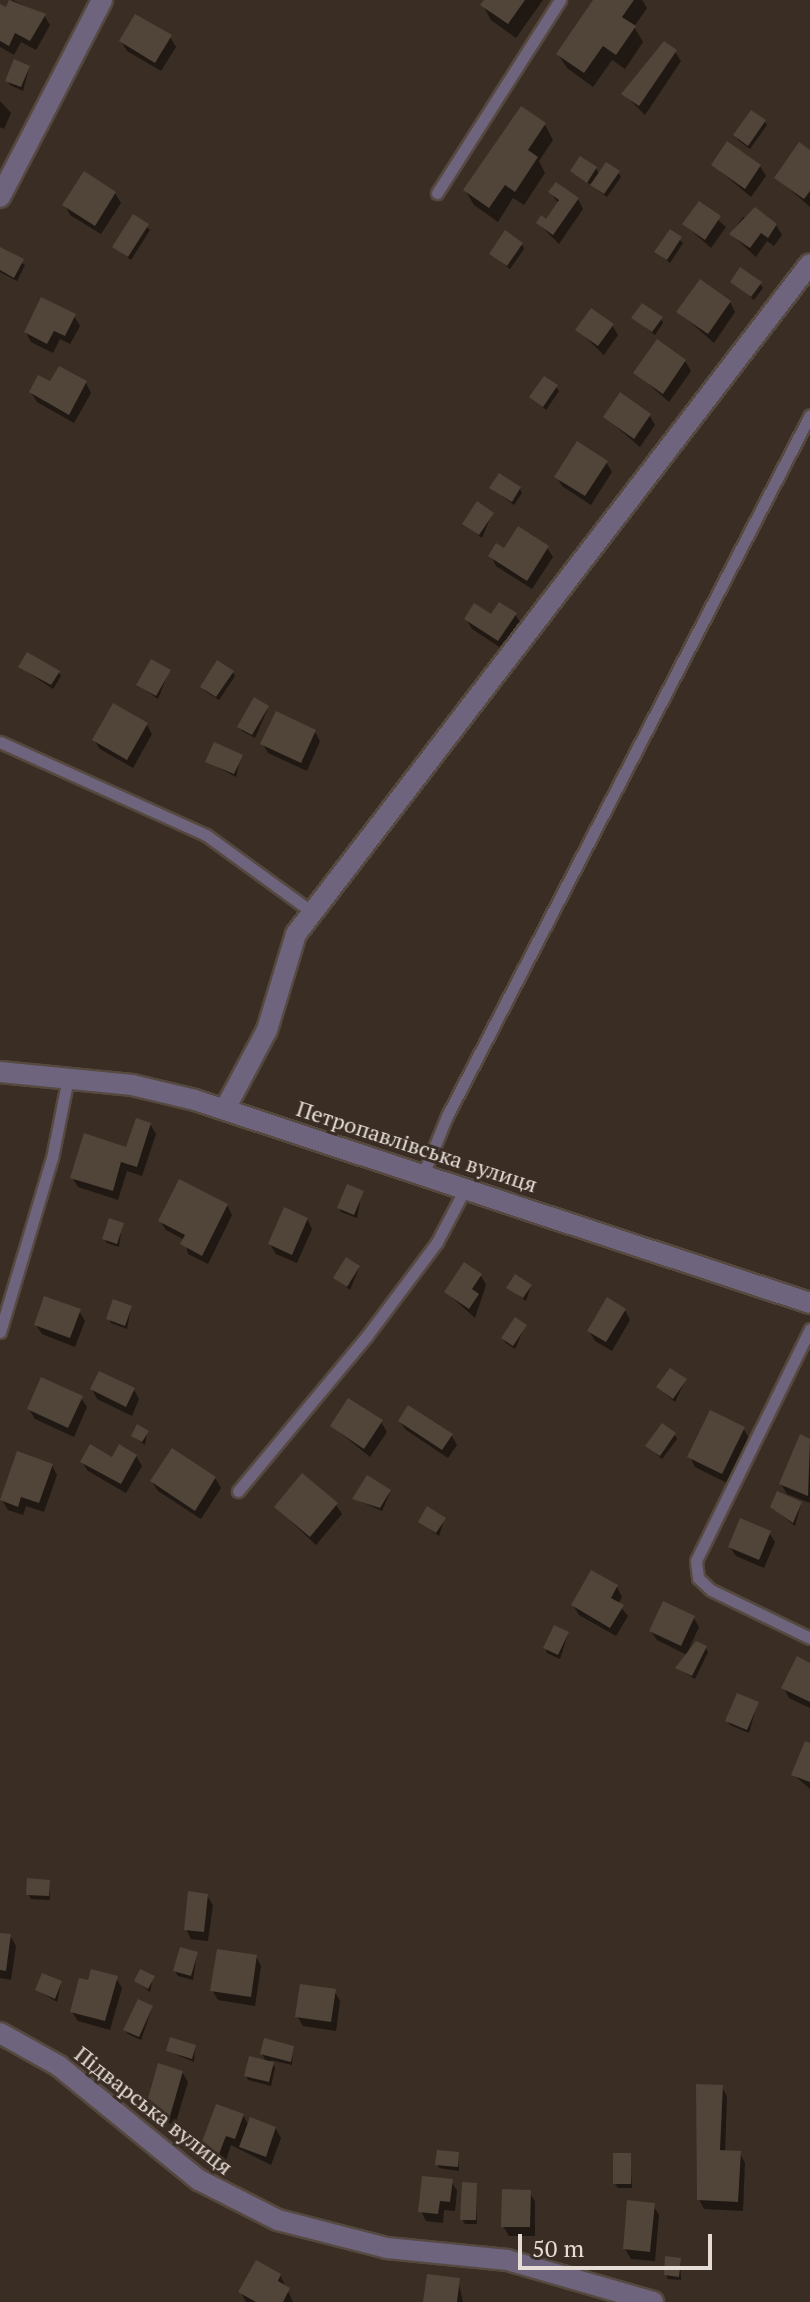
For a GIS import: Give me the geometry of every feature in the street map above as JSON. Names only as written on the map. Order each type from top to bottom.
[{"type":"street","points":[[0,197],[102,0]]},
{"type":"street","points":[[225,1109],[267,1030],[289,947],[312,912],[810,264]]},
{"type":"street","name":"Петропавлівська вулиця","points":[[0,1072],[132,1085],[225,1109],[424,1172],[810,1303]]},
{"type":"street","name":"Підварська вулиця","points":[[0,2033],[34,2049],[83,2084],[199,2180],[278,2220],[387,2248],[507,2260],[653,2302]]},
{"type":"lane","points":[[437,193],[560,0]]},
{"type":"lane","points":[[424,1172],[454,1104],[810,415]]},
{"type":"lane","points":[[0,742],[206,835],[312,912]]},
{"type":"lane","points":[[0,1332],[52,1158],[68,1078]]},
{"type":"lane","points":[[238,1491],[366,1337],[437,1242],[466,1186]]},
{"type":"lane","points":[[810,1329],[696,1561],[698,1578],[711,1590],[810,1638]]},
{"type":"building","points":[[9,0],[46,14],[30,41],[15,33],[9,46],[0,41],[0,4],[6,7]]},
{"type":"building","points":[[484,0],[525,0],[508,24],[480,5]]},
{"type":"building","points":[[593,0],[634,0],[622,17],[636,26],[616,55],[603,46],[584,73],[556,54]]},
{"type":"building","points":[[135,14],[172,35],[155,63],[119,41]]},
{"type":"building","points":[[664,41],[677,50],[639,106],[621,94]]},
{"type":"building","points":[[14,59],[30,66],[21,87],[5,81]]},
{"type":"building","points":[[521,106],[546,123],[528,150],[538,157],[515,192],[505,185],[489,208],[463,190]]},
{"type":"building","points":[[751,110],[766,120],[748,146],[733,135]]},
{"type":"building","points":[[727,141],[761,165],[745,189],[711,165]]},
{"type":"building","points":[[799,142],[810,150],[810,191],[804,199],[774,178]]},
{"type":"building","points":[[580,156],[597,167],[587,183],[570,171]]},
{"type":"building","points":[[606,162],[620,171],[604,194],[590,185]]},
{"type":"building","points":[[84,171],[116,192],[95,226],[62,205]]},
{"type":"building","points":[[556,182],[579,198],[553,235],[536,223],[541,215],[546,219],[559,200],[548,192]]},
{"type":"building","points":[[699,201],[721,216],[705,240],[682,224]]},
{"type":"building","points":[[755,207],[777,224],[768,238],[761,233],[750,248],[729,234]]},
{"type":"building","points":[[133,214],[149,224],[128,257],[112,247]]},
{"type":"building","points":[[670,229],[682,237],[667,260],[654,252]]},
{"type":"building","points":[[505,230],[523,243],[507,266],[489,254]]},
{"type":"building","points":[[0,247],[24,259],[14,278],[0,270]]},
{"type":"building","points":[[740,267],[762,282],[751,297],[730,282]]},
{"type":"building","points":[[700,279],[731,301],[708,334],[676,312]]},
{"type":"building","points":[[41,297],[76,314],[65,336],[54,331],[47,344],[24,332]]},
{"type":"building","points":[[642,303],[663,317],[652,332],[631,318]]},
{"type":"building","points":[[591,308],[614,324],[598,346],[575,330]]},
{"type":"building","points":[[657,339],[686,360],[663,394],[633,373]]},
{"type":"building","points":[[59,366],[87,381],[69,415],[29,392],[38,375],[50,381]]},
{"type":"building","points":[[544,376],[558,385],[543,407],[529,397]]},
{"type":"building","points":[[620,392],[651,414],[634,439],[603,417]]},
{"type":"building","points":[[577,441],[608,461],[585,496],[554,477]]},
{"type":"building","points":[[499,473],[521,487],[512,502],[489,488]]},
{"type":"building","points":[[477,501],[494,513],[479,535],[462,524]]},
{"type":"building","points":[[518,526],[549,546],[527,581],[488,556],[496,543],[504,548]]},
{"type":"building","points":[[499,602],[517,613],[498,641],[464,619],[474,603],[491,614]]},
{"type":"building","points":[[27,652],[60,671],[51,685],[18,667]]},
{"type":"building","points":[[151,659],[171,670],[156,696],[136,685]]},
{"type":"building","points":[[217,660],[234,671],[216,697],[200,687]]},
{"type":"building","points":[[254,697],[269,706],[252,735],[237,727]]},
{"type":"building","points":[[113,703],[148,723],[127,760],[92,740]]},
{"type":"building","points":[[276,711],[316,730],[301,763],[260,744]]},
{"type":"building","points":[[214,742],[243,755],[234,774],[205,762]]},
{"type":"building","points":[[136,1118],[151,1123],[137,1167],[121,1162],[113,1191],[70,1178],[84,1133],[126,1147]]},
{"type":"building","points":[[179,1179],[228,1204],[202,1256],[180,1244],[185,1235],[158,1221]]},
{"type":"building","points":[[347,1184],[364,1191],[354,1215],[337,1208]]},
{"type":"building","points":[[284,1207],[308,1218],[292,1255],[268,1244]]},
{"type":"building","points":[[109,1218],[124,1223],[117,1244],[102,1239]]},
{"type":"building","points":[[346,1257],[360,1266],[347,1287],[333,1278]]},
{"type":"building","points":[[464,1262],[482,1274],[472,1289],[479,1294],[469,1309],[444,1292]]},
{"type":"building","points":[[515,1274],[532,1285],[523,1298],[506,1288]]},
{"type":"building","points":[[44,1296],[81,1309],[70,1338],[34,1325]]},
{"type":"building","points":[[607,1297],[626,1309],[606,1342],[587,1331]]},
{"type":"building","points":[[113,1299],[132,1306],[125,1326],[106,1319]]},
{"type":"building","points":[[515,1317],[527,1325],[513,1346],[501,1338]]},
{"type":"building","points":[[670,1368],[687,1379],[673,1399],[656,1387]]},
{"type":"building","points":[[99,1371],[135,1388],[126,1407],[90,1389]]},
{"type":"building","points":[[41,1377],[83,1396],[68,1428],[27,1409]]},
{"type":"building","points":[[348,1398],[383,1420],[364,1449],[330,1426]]},
{"type":"building","points":[[408,1405],[453,1434],[442,1450],[398,1421]]},
{"type":"building","points":[[710,1410],[745,1427],[722,1474],[687,1457]]},
{"type":"building","points":[[662,1423],[676,1433],[660,1456],[645,1446]]},
{"type":"building","points":[[137,1424],[149,1431],[142,1442],[131,1436]]},
{"type":"building","points":[[800,1434],[810,1439],[808,1496],[779,1484]]},
{"type":"building","points":[[90,1444],[112,1457],[119,1444],[137,1455],[121,1484],[80,1462]]},
{"type":"building","points":[[172,1448],[216,1477],[195,1511],[150,1481]]},
{"type":"building","points":[[17,1451],[53,1464],[39,1503],[21,1497],[18,1507],[0,1500]]},
{"type":"building","points":[[302,1473],[338,1503],[310,1537],[274,1507]]},
{"type":"building","points":[[367,1475],[391,1490],[380,1508],[352,1499]]},
{"type":"building","points":[[777,1491],[802,1502],[793,1523],[770,1507]]},
{"type":"building","points":[[427,1506],[446,1518],[436,1533],[418,1522]]},
{"type":"building","points":[[740,1518],[771,1531],[759,1560],[728,1547]]},
{"type":"building","points":[[591,1570],[618,1585],[611,1598],[624,1605],[610,1628],[571,1605]]},
{"type":"building","points":[[663,1601],[695,1616],[681,1646],[649,1631]]},
{"type":"building","points":[[554,1625],[569,1632],[558,1655],[543,1648]]},
{"type":"building","points":[[696,1641],[707,1646],[692,1676],[675,1668]]},
{"type":"building","points":[[797,1656],[810,1663],[810,1702],[781,1688]]},
{"type":"building","points":[[737,1693],[759,1702],[747,1730],[725,1721]]},
{"type":"building","points":[[805,1741],[810,1743],[810,1782],[791,1775]]},
{"type":"building","points":[[27,1878],[50,1880],[49,1896],[26,1895]]},
{"type":"building","points":[[188,1891],[208,1894],[204,1932],[184,1930]]},
{"type":"building","points":[[0,1933],[11,1934],[6,1971],[0,1970]]},
{"type":"building","points":[[180,1947],[198,1952],[191,1976],[173,1971]]},
{"type":"building","points":[[217,1949],[257,1955],[251,1997],[210,1991]]},
{"type":"building","points":[[91,1969],[118,1976],[105,2021],[70,2012],[79,1978],[88,1980]]},
{"type":"building","points":[[140,1969],[155,1976],[148,1989],[134,1981]]},
{"type":"building","points":[[42,1973],[62,1981],[55,1999],[35,1990]]},
{"type":"building","points":[[300,1984],[336,1989],[331,2022],[295,2017]]},
{"type":"building","points":[[138,1999],[153,2006],[139,2037],[123,2030]]},
{"type":"building","points":[[170,2037],[196,2045],[192,2059],[166,2051]]},
{"type":"building","points":[[264,2038],[294,2046],[291,2062],[260,2054]]},
{"type":"building","points":[[249,2056],[274,2062],[269,2082],[244,2076]]},
{"type":"building","points":[[158,2063],[183,2071],[170,2116],[145,2109]]},
{"type":"building","points":[[696,2084],[723,2085],[720,2150],[741,2151],[738,2202],[697,2200]]},
{"type":"building","points":[[216,2104],[244,2114],[235,2139],[226,2136],[219,2154],[200,2147]]},
{"type":"building","points":[[250,2117],[276,2127],[266,2157],[239,2147]]},
{"type":"building","points":[[437,2150],[459,2152],[458,2167],[435,2165]]},
{"type":"building","points":[[613,2153],[631,2153],[631,2184],[613,2184]]},
{"type":"building","points":[[422,2176],[453,2179],[450,2202],[440,2201],[438,2214],[418,2212]]},
{"type":"building","points":[[462,2182],[477,2183],[476,2220],[460,2220]]},
{"type":"building","points":[[502,2189],[531,2190],[530,2227],[501,2227]]},
{"type":"building","points":[[627,2200],[655,2203],[650,2252],[623,2249]]},
{"type":"building","points":[[665,2256],[681,2258],[679,2277],[664,2275]]},
{"type":"building","points":[[256,2260],[281,2274],[278,2281],[290,2288],[283,2302],[256,2302],[238,2292]]},
{"type":"building","points":[[427,2274],[460,2278],[457,2302],[423,2302]]}]
